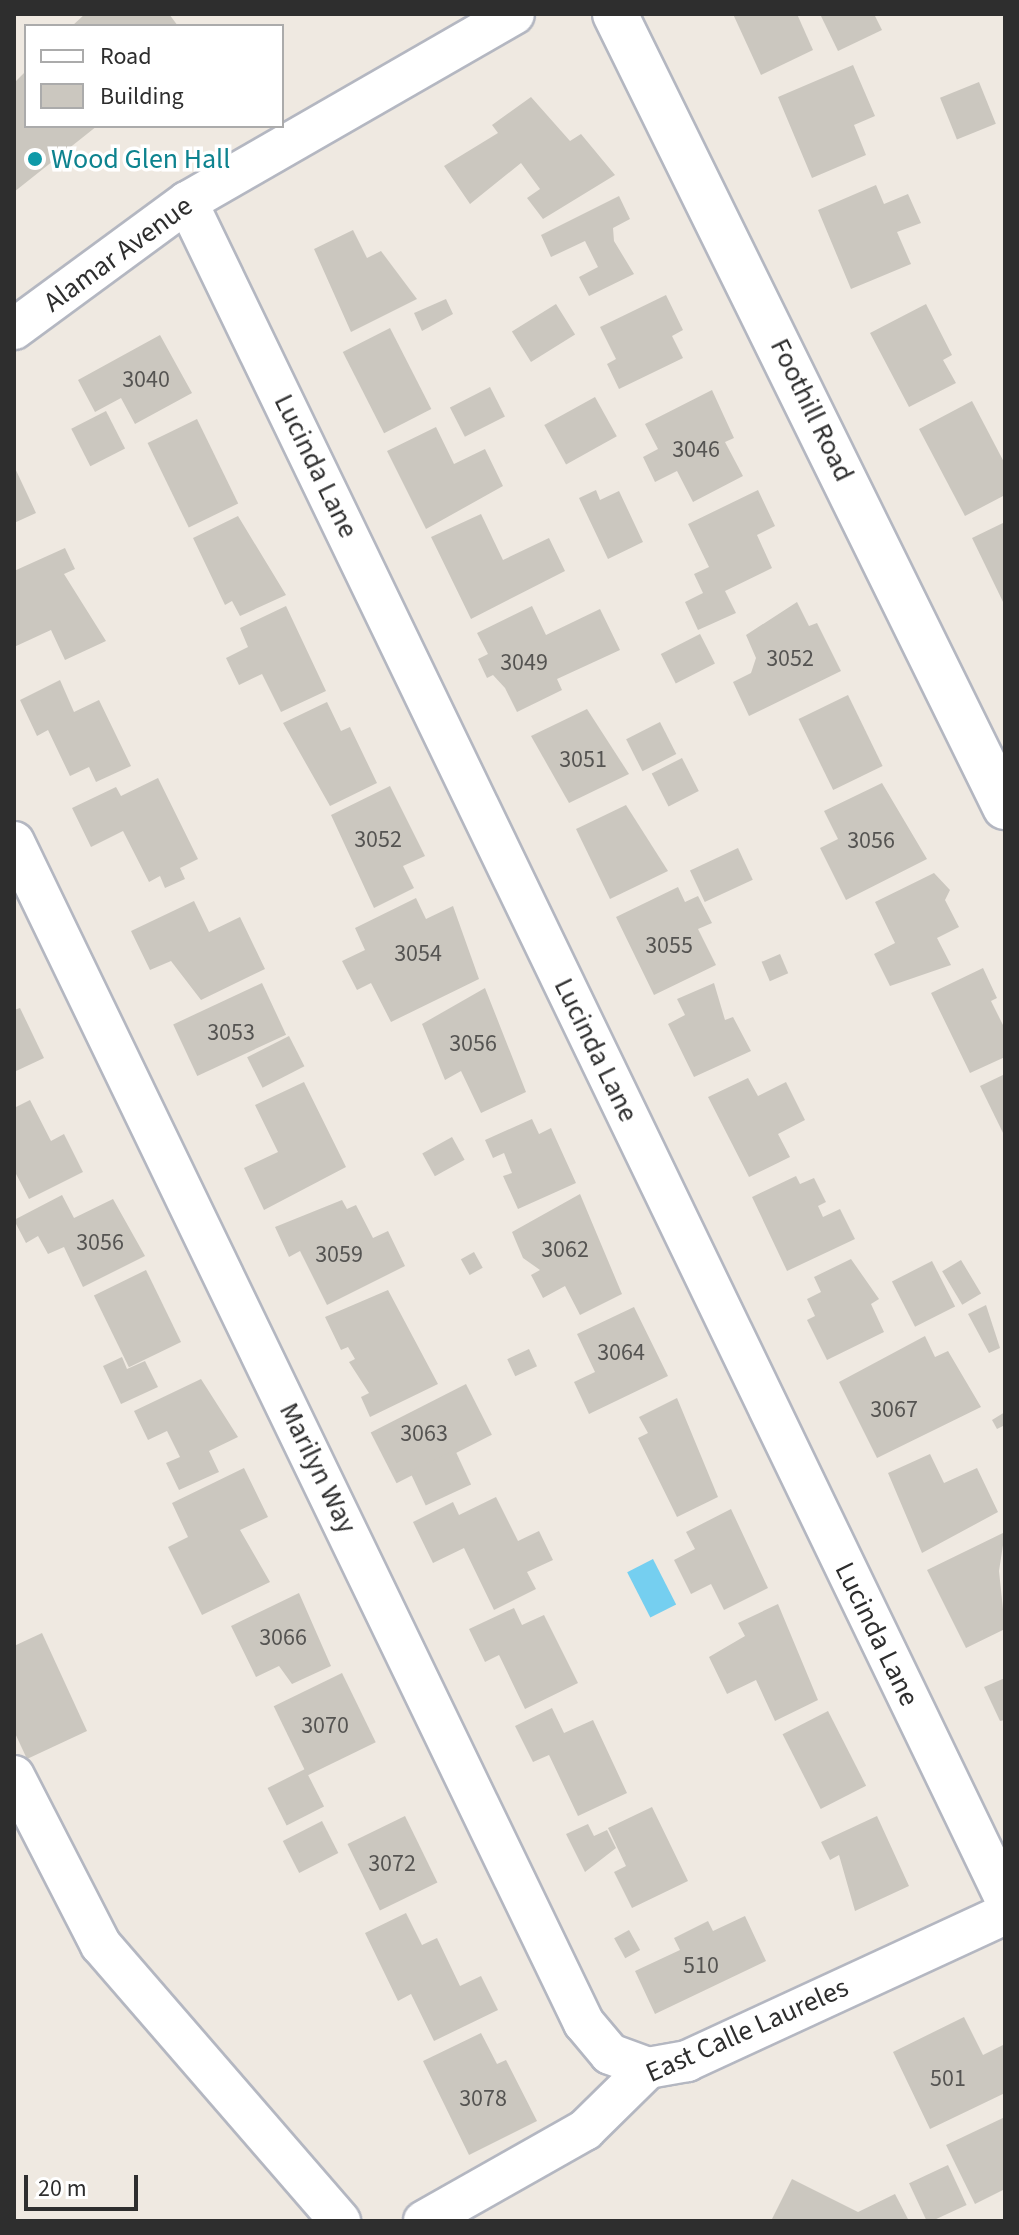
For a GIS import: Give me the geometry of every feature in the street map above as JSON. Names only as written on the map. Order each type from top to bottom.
[{"type":"main road","name":"Foothill Road","points":[[615,14],[1005,807]]},
{"type":"street","name":"Alamar Avenue","points":[[14,329],[187,202],[514,14]]},
{"type":"street","name":"Lucinda Lane","points":[[187,202],[1005,1898]]},
{"type":"street","name":"Marilyn Way","points":[[14,842],[584,2023],[610,2054],[648,2068]]},
{"type":"street","points":[[14,1776],[101,1945],[340,2221]]},
{"type":"street","name":"East Calle Laureles","points":[[424,2221],[585,2130],[648,2068],[687,2061],[1005,1914]]},
{"type":"water","points":[[653,1559],[676,1604],[650,1618],[627,1572]]},
{"type":"building","points":[[85,14],[169,14],[176,24],[74,24]]},
{"type":"building","points":[[733,14],[797,14],[813,50],[761,75]]},
{"type":"building","points":[[820,14],[874,14],[882,30],[838,51]]},
{"type":"building","points":[[853,65],[875,116],[854,125],[866,155],[812,178],[778,97]]},
{"type":"building","name":"Wood Glen Hall","points":[[24,73],[24,128],[94,128],[14,192],[14,83]]},
{"type":"building","points":[[979,82],[996,124],[957,139],[940,98]]},
{"type":"building","points":[[531,97],[570,141],[581,134],[615,175],[543,219],[527,198],[540,189],[521,163],[470,204],[444,166],[498,133],[492,125]]},
{"type":"building","points":[[876,185],[884,204],[908,194],[921,223],[897,232],[911,264],[851,289],[818,210]]},
{"type":"building","points":[[619,196],[630,219],[613,228],[614,241],[634,274],[589,296],[579,277],[598,267],[585,241],[551,257],[541,235]]},
{"type":"building","points":[[353,230],[367,258],[381,251],[417,299],[351,332],[314,249]]},
{"type":"building","points":[[666,295],[683,330],[672,336],[683,358],[619,389],[607,364],[616,359],[600,327]]},
{"type":"building","points":[[446,299],[453,314],[422,331],[414,313]]},
{"type":"building","points":[[556,304],[575,335],[531,362],[512,332]]},
{"type":"building","points":[[926,304],[952,355],[943,360],[956,383],[909,407],[870,333]]},
{"type":"building","points":[[390,328],[431,409],[384,433],[343,352]]},
{"type":"building","points":[[160,335],[192,393],[135,424],[121,398],[95,412],[78,380]]},
{"type":"building","points":[[490,387],[505,416],[465,437],[450,407]]},
{"type":"building","points":[[712,390],[734,438],[725,442],[743,476],[693,502],[677,471],[655,482],[643,457],[658,449],[645,424]]},
{"type":"building","points":[[595,397],[617,436],[566,464],[544,425]]},
{"type":"building","points":[[972,401],[1005,464],[1005,495],[965,516],[919,429]]},
{"type":"building","points":[[106,411],[125,448],[90,466],[71,429]]},
{"type":"building","points":[[197,419],[238,503],[189,528],[148,443]]},
{"type":"building","points":[[436,427],[454,464],[485,449],[503,486],[426,529],[387,451]]},
{"type":"building","points":[[14,466],[36,513],[14,523]]},
{"type":"building","points":[[596,490],[600,500],[619,491],[643,542],[608,559],[579,498]]},
{"type":"building","points":[[758,490],[775,526],[757,535],[772,568],[725,591],[736,613],[698,630],[685,602],[703,593],[694,574],[709,567],[688,524]]},
{"type":"building","points":[[481,514],[503,560],[549,538],[565,571],[471,619],[431,537]]},
{"type":"building","points":[[238,516],[286,595],[240,616],[232,601],[225,605],[193,538]]},
{"type":"building","points":[[1005,522],[1005,606],[972,538]]},
{"type":"building","points":[[65,548],[75,569],[64,574],[106,641],[65,660],[51,630],[14,647],[14,571]]},
{"type":"building","points":[[797,602],[809,626],[817,623],[841,671],[749,716],[733,682],[751,673],[756,658],[746,635]]},
{"type":"building","points":[[286,606],[326,691],[281,712],[262,674],[239,685],[226,658],[248,647],[240,628]]},
{"type":"building","points":[[532,606],[546,635],[600,609],[620,650],[557,679],[562,690],[517,712],[505,688],[493,675],[487,678],[478,659],[488,654],[477,633]]},
{"type":"building","points":[[700,634],[715,663],[676,683],[661,654]]},
{"type":"building","points":[[60,680],[74,712],[99,700],[131,766],[96,782],[89,767],[70,776],[48,730],[37,736],[20,700]]},
{"type":"building","points":[[848,695],[883,766],[833,790],[799,719]]},
{"type":"building","points":[[327,702],[341,731],[350,727],[377,783],[330,806],[283,723]]},
{"type":"building","points":[[587,709],[629,774],[569,803],[531,736]]},
{"type":"building","points":[[660,722],[676,754],[642,771],[626,739]]},
{"type":"building","points":[[682,758],[699,791],[669,806],[652,773]]},
{"type":"building","points":[[158,778],[198,859],[180,868],[185,879],[165,888],[160,876],[149,882],[123,831],[91,847],[72,808],[116,787],[121,796]]},
{"type":"building","points":[[882,783],[927,859],[846,900],[820,848],[838,839],[824,811]]},
{"type":"building","points":[[390,786],[425,856],[403,866],[414,888],[374,908],[331,815]]},
{"type":"building","points":[[626,805],[668,871],[610,899],[576,829]]},
{"type":"building","points":[[738,848],[753,880],[705,902],[690,870]]},
{"type":"building","points":[[934,873],[950,890],[945,900],[959,927],[937,938],[951,965],[890,986],[874,954],[895,943],[875,902]]},
{"type":"building","points":[[678,887],[685,902],[698,896],[712,923],[698,929],[716,965],[654,995],[616,917]]},
{"type":"building","points":[[416,898],[426,919],[453,906],[479,979],[391,1022],[371,983],[357,990],[342,961],[365,950],[355,928]]},
{"type":"building","points":[[194,901],[209,932],[240,917],[265,969],[201,1000],[171,961],[150,970],[131,931]]},
{"type":"building","points":[[780,954],[788,973],[770,981],[762,962]]},
{"type":"building","points":[[983,968],[997,998],[991,1001],[1005,1029],[1005,1057],[970,1073],[931,993]]},
{"type":"building","points":[[262,983],[286,1035],[197,1076],[173,1024]]},
{"type":"building","points":[[714,983],[725,1020],[733,1017],[751,1051],[694,1077],[668,1024],[685,1015],[677,999]]},
{"type":"building","points":[[485,988],[526,1092],[481,1113],[461,1071],[445,1080],[422,1024]]},
{"type":"building","points":[[20,1008],[44,1058],[14,1072],[14,1010]]},
{"type":"building","points":[[289,1036],[304,1066],[263,1088],[247,1057]]},
{"type":"building","points":[[1005,1074],[1005,1137],[980,1086]]},
{"type":"building","points":[[748,1078],[758,1096],[786,1082],[805,1120],[778,1134],[790,1157],[749,1177],[708,1097]]},
{"type":"building","points":[[304,1082],[346,1167],[264,1210],[244,1168],[278,1152],[255,1105]]},
{"type":"building","points":[[30,1100],[51,1141],[64,1134],[83,1172],[29,1199],[14,1170],[14,1108]]},
{"type":"building","points":[[532,1119],[539,1134],[551,1128],[576,1183],[518,1209],[503,1176],[512,1173],[504,1153],[493,1158],[485,1140]]},
{"type":"building","points":[[452,1137],[465,1160],[435,1176],[422,1153]]},
{"type":"building","points":[[796,1176],[800,1184],[814,1178],[826,1202],[818,1206],[823,1217],[840,1209],[855,1239],[787,1271],[752,1197]]},
{"type":"building","points":[[580,1194],[622,1294],[580,1315],[565,1286],[543,1298],[531,1275],[540,1270],[523,1258],[512,1232]]},
{"type":"building","points":[[62,1195],[74,1218],[113,1199],[145,1256],[83,1287],[64,1247],[48,1254],[38,1236],[26,1243],[14,1220]]},
{"type":"building","points":[[342,1200],[347,1209],[356,1205],[373,1238],[388,1231],[405,1266],[327,1305],[300,1251],[289,1257],[275,1227]]},
{"type":"building","points":[[474,1252],[483,1268],[470,1275],[461,1259]]},
{"type":"building","points":[[851,1259],[879,1299],[871,1304],[884,1332],[827,1360],[807,1320],[815,1316],[807,1299],[821,1292],[814,1277]]},
{"type":"building","points":[[961,1260],[981,1293],[962,1305],[942,1271]]},
{"type":"building","points":[[932,1261],[955,1306],[915,1327],[892,1281]]},
{"type":"building","points":[[146,1270],[181,1342],[129,1367],[94,1295]]},
{"type":"building","points":[[388,1290],[438,1384],[370,1417],[361,1397],[369,1393],[349,1362],[355,1359],[348,1347],[341,1350],[325,1317]]},
{"type":"building","points":[[986,1305],[1000,1348],[989,1353],[968,1314]]},
{"type":"building","points":[[634,1307],[668,1376],[589,1414],[574,1382],[595,1372],[577,1334]]},
{"type":"building","points":[[925,1336],[935,1357],[948,1351],[981,1407],[877,1458],[839,1382]]},
{"type":"building","points":[[529,1349],[537,1366],[515,1376],[507,1359]]},
{"type":"building","points":[[122,1357],[127,1369],[145,1361],[158,1387],[121,1404],[103,1366]]},
{"type":"building","points":[[201,1379],[238,1437],[209,1451],[219,1472],[179,1490],[166,1463],[180,1457],[167,1431],[148,1440],[134,1411]]},
{"type":"building","points":[[466,1384],[492,1435],[397,1483],[371,1433]]},
{"type":"building","points":[[677,1398],[718,1497],[677,1517],[638,1438],[648,1433],[639,1417]]},
{"type":"building","points":[[1005,1412],[1005,1425],[997,1429],[992,1420]]},
{"type":"building","points":[[455,1450],[471,1484],[426,1506],[410,1471]]},
{"type":"building","points":[[930,1454],[944,1483],[977,1468],[998,1512],[922,1553],[888,1473]]},
{"type":"building","points":[[244,1468],[268,1517],[240,1530],[270,1582],[202,1615],[168,1547],[188,1537],[172,1503]]},
{"type":"building","points":[[496,1497],[518,1541],[539,1531],[553,1560],[527,1572],[536,1589],[494,1610],[464,1548],[433,1563],[413,1522],[453,1502],[459,1515]]},
{"type":"building","points":[[731,1509],[768,1588],[724,1610],[711,1584],[691,1594],[674,1560],[695,1549],[686,1532]]},
{"type":"building","points":[[1005,1532],[999,1571],[1005,1629],[966,1648],[927,1570]]},
{"type":"building","points":[[299,1593],[331,1666],[292,1684],[279,1666],[256,1677],[231,1626]]},
{"type":"building","points":[[778,1604],[818,1700],[775,1721],[756,1680],[727,1694],[709,1657],[745,1636],[738,1623]]},
{"type":"building","points":[[514,1608],[522,1625],[544,1615],[578,1683],[525,1709],[499,1655],[485,1662],[469,1629]]},
{"type":"building","points":[[42,1633],[87,1731],[27,1759],[14,1731],[14,1646]]},
{"type":"building","points":[[342,1673],[376,1742],[307,1776],[274,1706]]},
{"type":"building","points":[[1005,1678],[1005,1720],[1000,1721],[984,1687]]},
{"type":"building","points":[[552,1708],[564,1733],[593,1720],[627,1793],[578,1816],[549,1755],[533,1762],[515,1726]]},
{"type":"building","points":[[828,1711],[866,1786],[821,1809],[783,1734]]},
{"type":"building","points":[[305,1769],[324,1806],[287,1825],[268,1788]]},
{"type":"building","points":[[652,1807],[688,1881],[632,1908],[614,1872],[626,1866],[608,1828]]},
{"type":"building","points":[[405,1816],[437,1883],[380,1911],[347,1844]]},
{"type":"building","points":[[877,1816],[909,1886],[855,1911],[839,1855],[830,1860],[821,1842]]},
{"type":"building","points":[[322,1821],[338,1853],[299,1873],[283,1841]]},
{"type":"building","points":[[588,1824],[594,1836],[607,1830],[616,1848],[585,1872],[566,1834]]},
{"type":"building","points":[[406,1913],[422,1945],[437,1938],[460,1986],[481,1976],[498,2010],[434,2041],[411,1994],[398,2001],[365,1933]]},
{"type":"building","points":[[745,1916],[766,1961],[655,2014],[635,1971],[680,1950],[674,1938],[708,1921],[713,1931]]},
{"type":"building","points":[[629,1930],[640,1950],[625,1958],[614,1938]]},
{"type":"building","points":[[964,2017],[983,2055],[1005,2044],[1005,2093],[930,2129],[893,2052]]},
{"type":"building","points":[[481,2033],[497,2064],[506,2060],[537,2121],[469,2155],[423,2061]]},
{"type":"building","points":[[1005,2117],[1005,2189],[975,2204],[946,2145]]},
{"type":"building","points":[[948,2165],[967,2205],[927,2221],[909,2183]]},
{"type":"building","points":[[792,2179],[858,2212],[895,2194],[909,2221],[771,2221]]},
{"type":"place","name":"Wood Glen Hall","points":[[35,159]]}]
